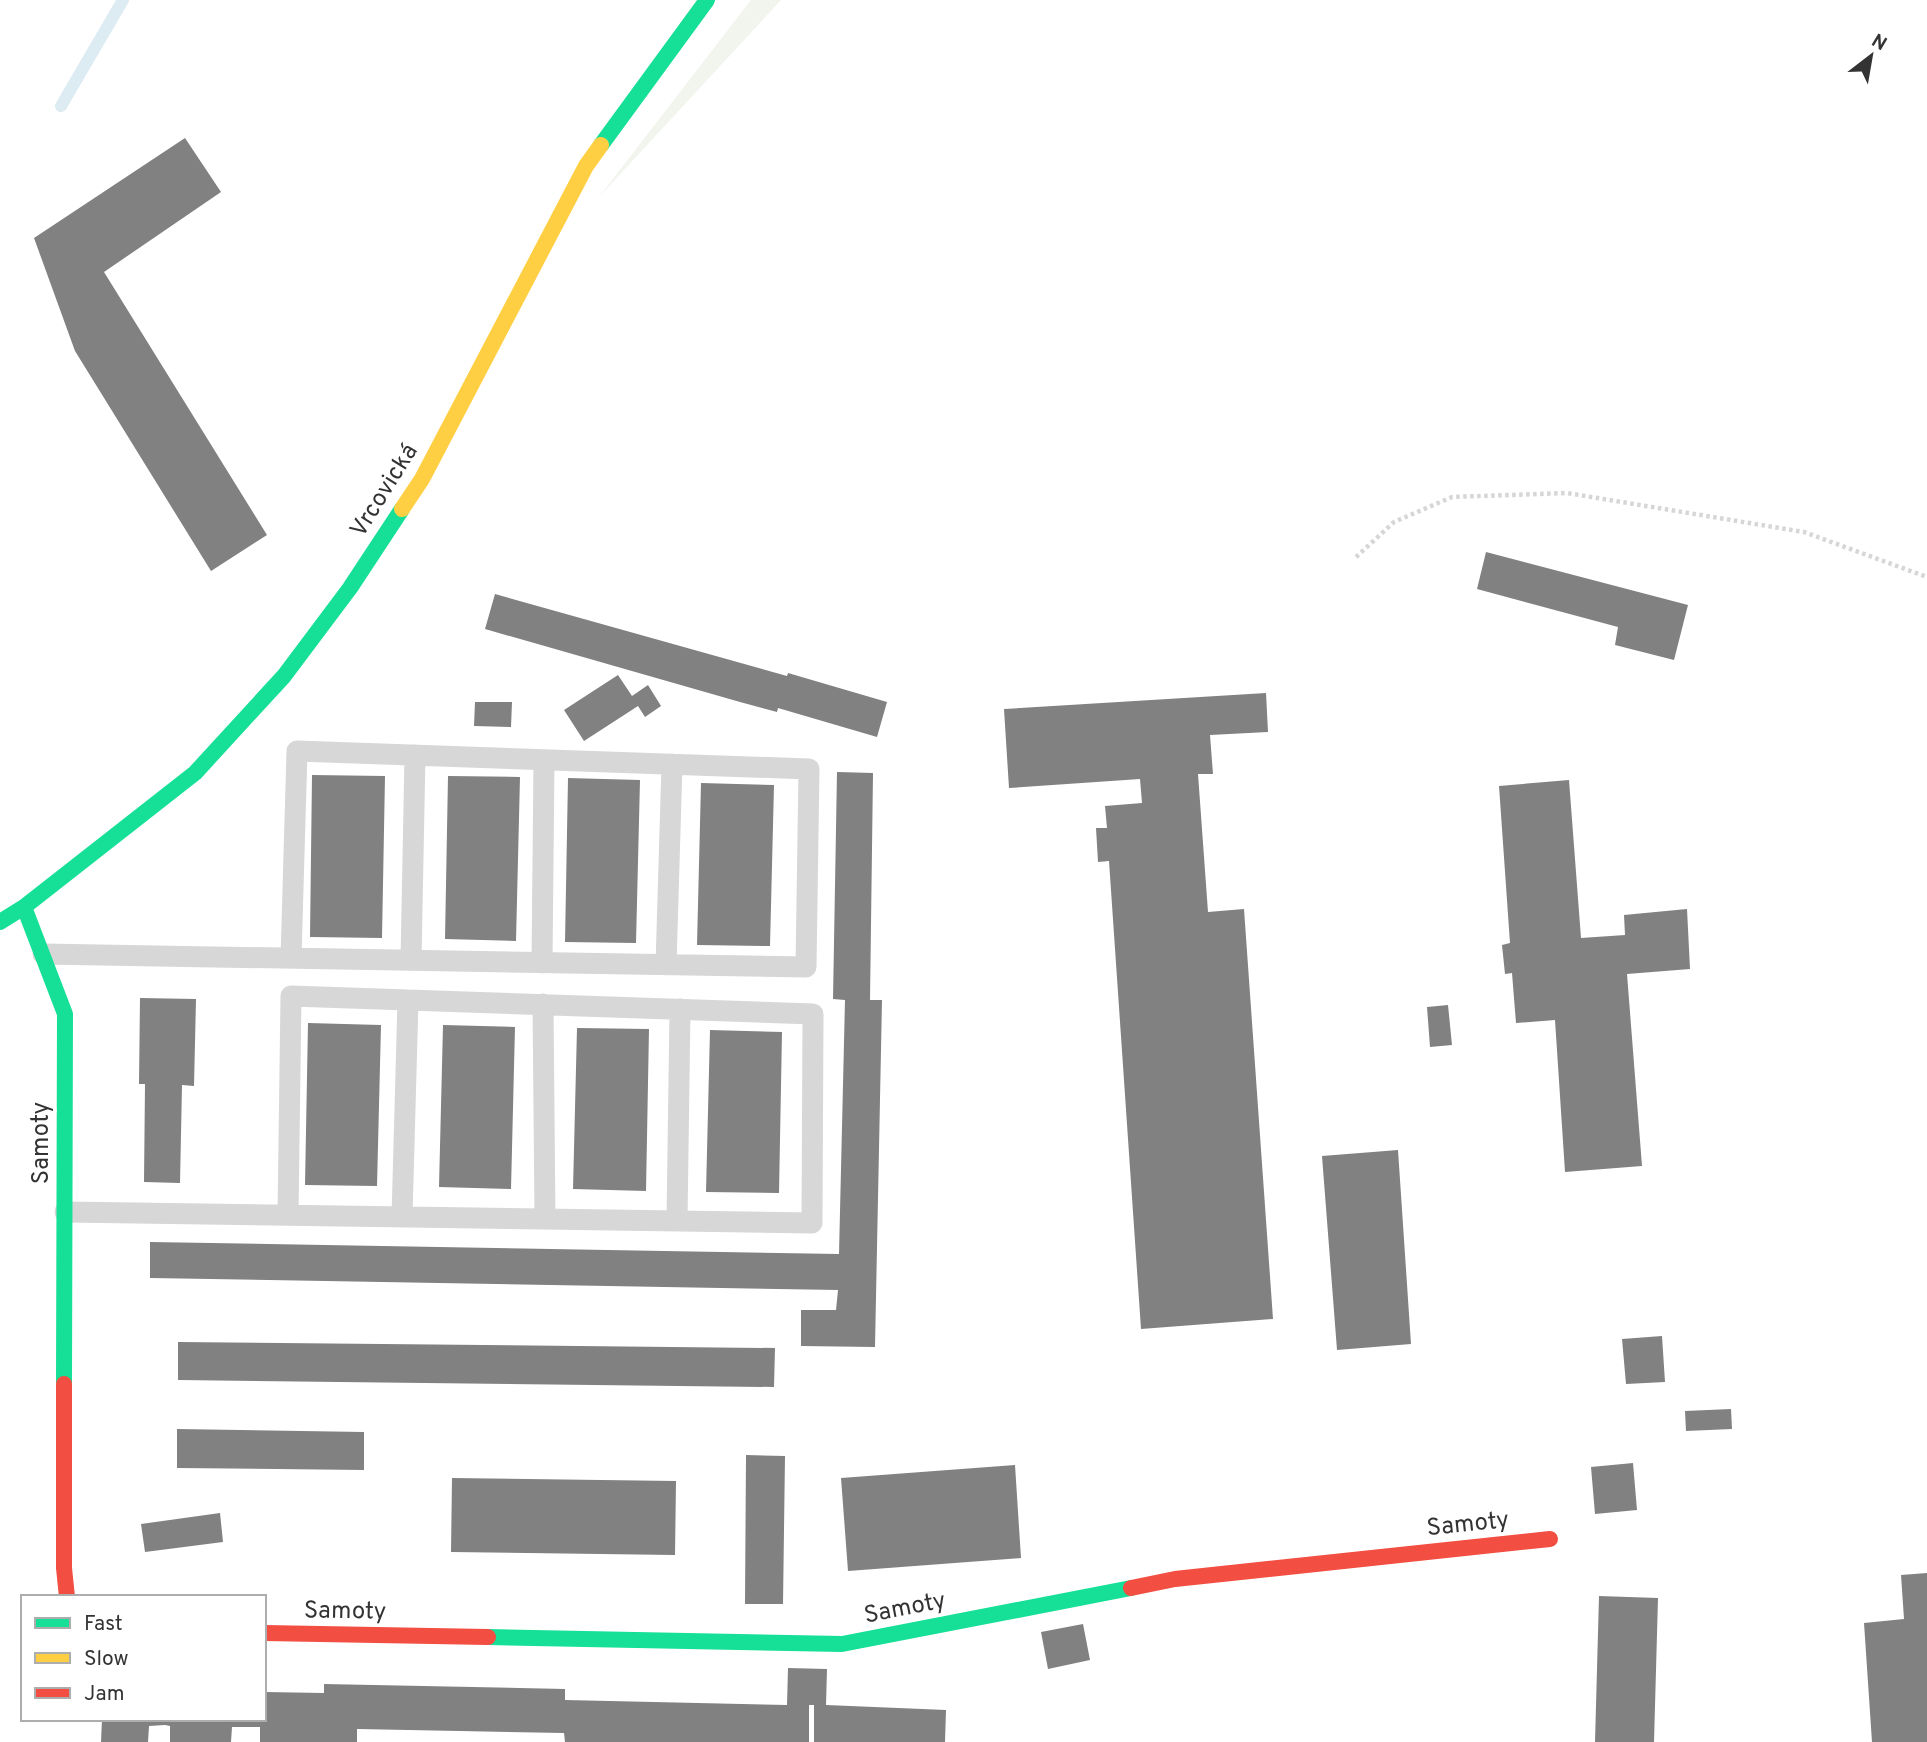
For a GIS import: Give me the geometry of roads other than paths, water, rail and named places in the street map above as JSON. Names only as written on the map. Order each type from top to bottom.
[{"type":"street","name":"Vrcovická","points":[[0,922],[24,907],[195,773],[284,676],[350,588],[422,479],[586,166],[707,0]]},
{"type":"street","name":"Samoty","points":[[24,907],[65,1014],[64,1568],[67,1595]]},
{"type":"street","name":"Samoty","points":[[266,1633],[842,1644],[1175,1579],[1550,1539]]},
{"type":"lane","points":[[43,954],[806,967],[809,769],[297,751],[291,958]]},
{"type":"lane","points":[[411,960],[415,755]]},
{"type":"lane","points":[[542,963],[544,760]]},
{"type":"lane","points":[[666,965],[672,764]]},
{"type":"lane","points":[[65,1212],[812,1223],[813,1014],[290,996],[288,1215]]},
{"type":"lane","points":[[402,1217],[408,1000]]},
{"type":"lane","points":[[543,1004],[545,1219]]},
{"type":"lane","points":[[677,1222],[680,1009]]},
{"type":"waterway","points":[[61,106],[123,0]]}]
